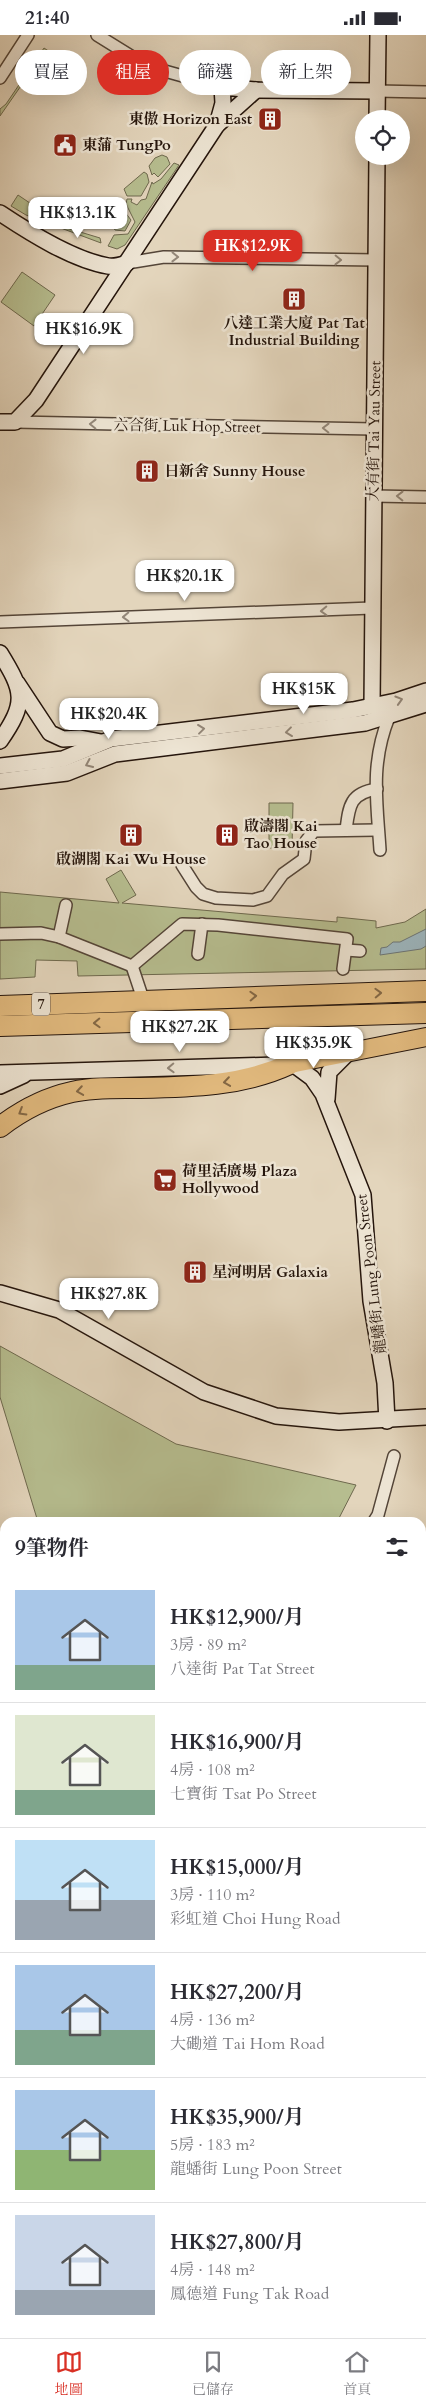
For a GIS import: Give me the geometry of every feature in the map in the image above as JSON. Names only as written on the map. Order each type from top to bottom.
[{"type":"highway","name":"7","points":[[0,1006],[144,999],[426,991]]},
{"type":"highway","name":"7","points":[[0,1026],[426,1013]]},
{"type":"highway","points":[[0,1127],[28,1108],[73,1092],[109,1088],[185,1087],[260,1076],[292,1064]]},
{"type":"main road","points":[[377,110],[378,35]]},
{"type":"main road","points":[[251,90],[377,91]]},
{"type":"main road","points":[[8,422],[36,400],[217,125],[256,90]]},
{"type":"main road","points":[[217,125],[223,103],[222,95]]},
{"type":"main road","name":"大有街 Tai Yau Street","points":[[372,707],[377,165]]},
{"type":"main road","points":[[0,213],[45,239],[96,263],[110,267],[127,263]]},
{"type":"main road","points":[[0,653],[50,733],[56,738],[80,738],[101,742]]},
{"type":"main road","points":[[0,741],[12,724],[20,705],[17,683]]},
{"type":"main road","points":[[0,766],[63,759],[101,742],[372,707],[426,691]]},
{"type":"main road","points":[[0,781],[67,773],[115,754],[356,724],[389,717],[426,704]]},
{"type":"main road","points":[[372,707],[376,713],[389,717]]},
{"type":"main road","points":[[0,1073],[292,1064],[426,1037]]},
{"type":"main road","name":"龍蟠街 Lung Poon Street","points":[[327,1103],[326,1087],[329,1072],[348,1053]]},
{"type":"main road","name":"龍蟠街 Lung Poon Street","points":[[292,1064],[312,1078],[327,1103],[363,1195],[371,1301],[385,1383],[387,1421]]},
{"type":"main road","points":[[0,1086],[28,1073]]},
{"type":"main road","points":[[0,1293],[59,1310],[204,1392],[276,1416],[339,1422],[387,1421],[426,1417]]},
{"type":"street","points":[[0,78],[28,35]]},
{"type":"street","points":[[97,35],[154,68],[179,75]]},
{"type":"street","points":[[377,91],[426,91]]},
{"type":"street","points":[[127,263],[164,257],[376,260]]},
{"type":"street","name":"六合街 Luk Hop Street","points":[[8,422],[374,429]]},
{"type":"street","points":[[374,496],[426,497]]},
{"type":"street","points":[[0,622],[372,608]]},
{"type":"street","points":[[380,850],[377,830],[376,789],[379,745],[389,717]]},
{"type":"street","points":[[346,830],[353,799],[360,793],[376,789]]},
{"type":"street","points":[[182,865],[199,891],[209,897],[258,900],[267,896],[283,874],[304,859],[306,841],[310,833],[320,830],[377,830]]},
{"type":"street","points":[[59,937],[66,905]]},
{"type":"street","points":[[132,966],[182,924],[202,924],[347,939],[343,969]]},
{"type":"street","points":[[198,954],[202,924]]},
{"type":"street","points":[[0,934],[42,933],[59,937],[132,966],[144,999]]},
{"type":"street","points":[[346,950],[360,951]]},
{"type":"street","points":[[377,1517],[394,1456]]},
{"type":"green space","points":[[15,91],[15,94],[0,116],[0,109]]},
{"type":"green space","points":[[162,155],[167,157],[170,164],[158,177],[154,173],[152,175],[149,166],[155,158]]},
{"type":"green space","points":[[174,163],[179,165],[125,245],[117,249],[108,246],[114,235],[128,234],[135,222],[126,204],[127,199],[132,199],[131,202],[137,205],[141,200],[146,199],[152,182],[153,184],[161,179]]},
{"type":"green space","points":[[144,172],[147,174],[149,182],[141,196],[127,196],[124,189]]},
{"type":"green space","points":[[18,195],[67,228],[100,238],[101,243],[26,215],[11,206]]},
{"type":"green space","points":[[121,207],[131,220],[125,231],[115,230],[111,223],[111,213]]},
{"type":"green space","points":[[22,272],[55,295],[34,326],[1,302]]},
{"type":"green space","points":[[269,803],[293,803],[292,848],[269,848]]},
{"type":"green space","points":[[121,870],[136,895],[122,903],[337,922],[337,917],[376,921],[376,928],[405,922],[426,909],[426,969],[78,976],[77,961],[36,960],[35,977],[0,979],[0,892],[119,903],[106,879]]},
{"type":"green space","points":[[0,1346],[176,1444],[356,1485],[340,1517],[36,1517],[0,1397]]},
{"type":"water","points":[[426,929],[426,946],[421,949],[380,955],[381,948],[387,947],[393,942],[400,942]]},
{"type":"place","name":"東傲 Horizon East","points":[[270,119]]},
{"type":"place","name":"東蒲 TungPo","points":[[65,145]]},
{"type":"place","name":"八達工業大廈 Pat Tat Industrial Building","points":[[294,299]]},
{"type":"place","name":"日新舍 Sunny House","points":[[147,471]]},
{"type":"place","name":"啟湖閣 Kai Wu House","points":[[131,835]]},
{"type":"place","name":"啟濤閣 Kai Tao House","points":[[227,835]]},
{"type":"place","name":"荷里活廣場 Plaza Hollywood","points":[[165,1180]]},
{"type":"place","name":"星河明居 Galaxia","points":[[195,1272]]}]
